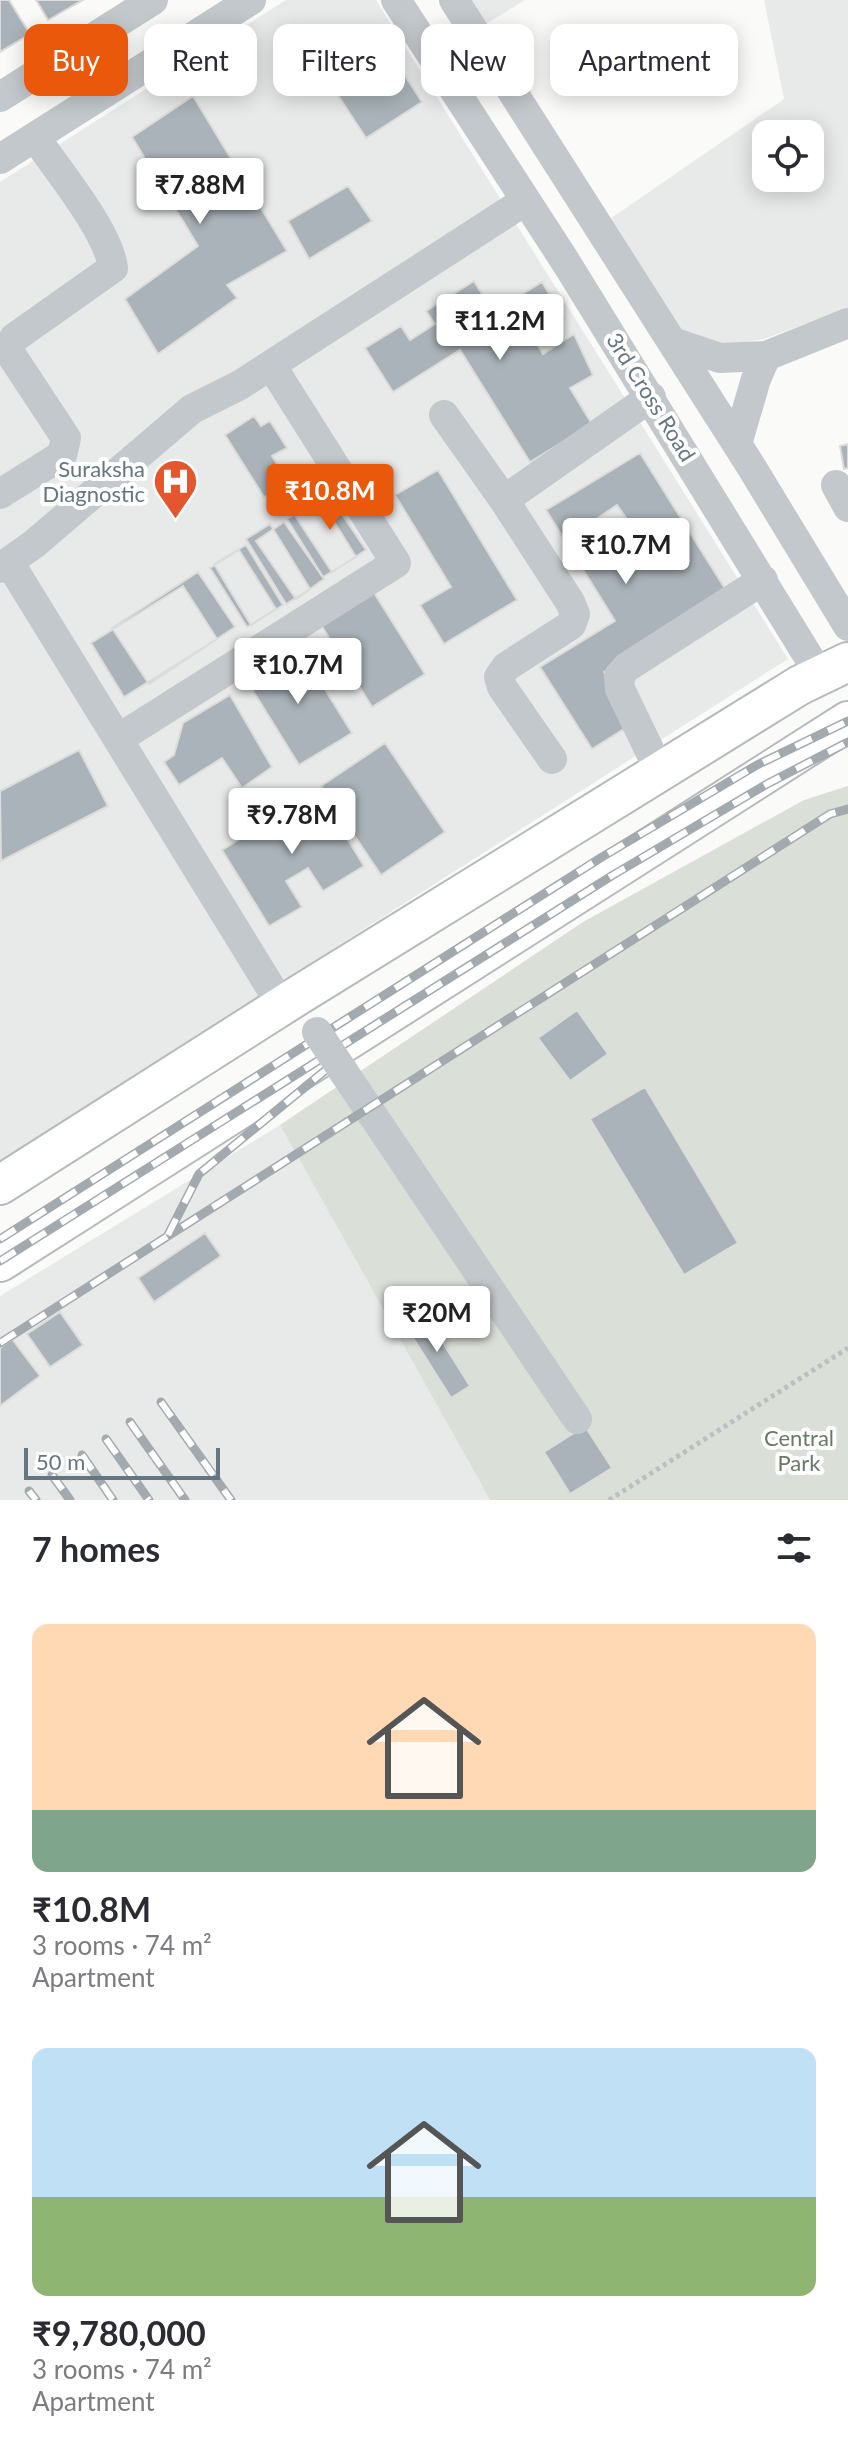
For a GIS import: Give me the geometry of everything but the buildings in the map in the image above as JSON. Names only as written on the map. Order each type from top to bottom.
[{"type":"main road","points":[[0,1185],[288,1002],[800,685],[835,669]]},
{"type":"main road","points":[[0,1262],[848,721]]},
{"type":"street","points":[[0,97],[153,0]]},
{"type":"street","points":[[0,159],[251,0]]},
{"type":"street","name":"3rd Cross Road","points":[[396,0],[567,264],[763,580],[835,669]]},
{"type":"street","points":[[454,0],[737,444],[848,626]]},
{"type":"street","points":[[0,494],[62,455],[66,438],[8,350],[14,338],[113,268],[112,255],[35,137]]},
{"type":"street","points":[[525,201],[240,385],[192,409],[34,544],[4,565],[288,1002],[317,1032],[577,1419]]},
{"type":"street","points":[[567,264],[606,239]]},
{"type":"street","points":[[672,342],[720,358],[766,356],[848,323]]},
{"type":"street","points":[[737,444],[766,356]]},
{"type":"street","points":[[118,739],[396,563],[271,365]]},
{"type":"street","points":[[504,500],[651,397]]},
{"type":"street","points":[[444,415],[504,500],[575,614],[571,625],[506,667],[499,677],[502,687],[552,759]]},
{"type":"street","points":[[660,772],[620,689],[619,676],[627,667],[763,580]]},
{"type":"path","points":[[609,1500],[848,1348]]},
{"type":"shaded area","points":[[286,0],[376,0],[391,24],[273,24],[273,96],[405,96],[405,46],[421,72],[421,96],[436,96],[788,659],[0,1161],[0,182],[144,90],[144,96],[257,96],[257,24],[248,24]]},
{"type":"shaded area","points":[[465,0],[525,0],[486,24],[479,24]]},
{"type":"shaded area","points":[[764,0],[848,0],[848,308],[764,339],[720,346],[681,333],[607,221],[752,121],[752,192],[824,192],[824,120],[754,120],[784,99]]},
{"type":"shaded area","points":[[280,1125],[490,1500],[0,1500],[0,1296]]},
{"type":"green space","name":"Central Park","points":[[848,786],[848,1500],[490,1500],[280,1125],[583,922],[804,800]]},
{"type":"railway","points":[[0,1239],[602,857],[757,765],[848,721]]},
{"type":"railway","points":[[0,1261],[613,875],[767,784],[848,742]]},
{"type":"railway","points":[[0,1343],[830,814],[848,809]]},
{"type":"railway","points":[[168,1235],[199,1174],[338,1060]]},
{"type":"railway","points":[[161,1402],[231,1500]]},
{"type":"railway","points":[[130,1422],[185,1500]]},
{"type":"railway","points":[[106,1439],[149,1500]]},
{"type":"railway","points":[[82,1455],[113,1500]]},
{"type":"railway","points":[[52,1475],[70,1500]]},
{"type":"railway","points":[[29,1491],[36,1500]]},
{"type":"place","name":"Suraksha Diagnostic","points":[[176,521]]}]
